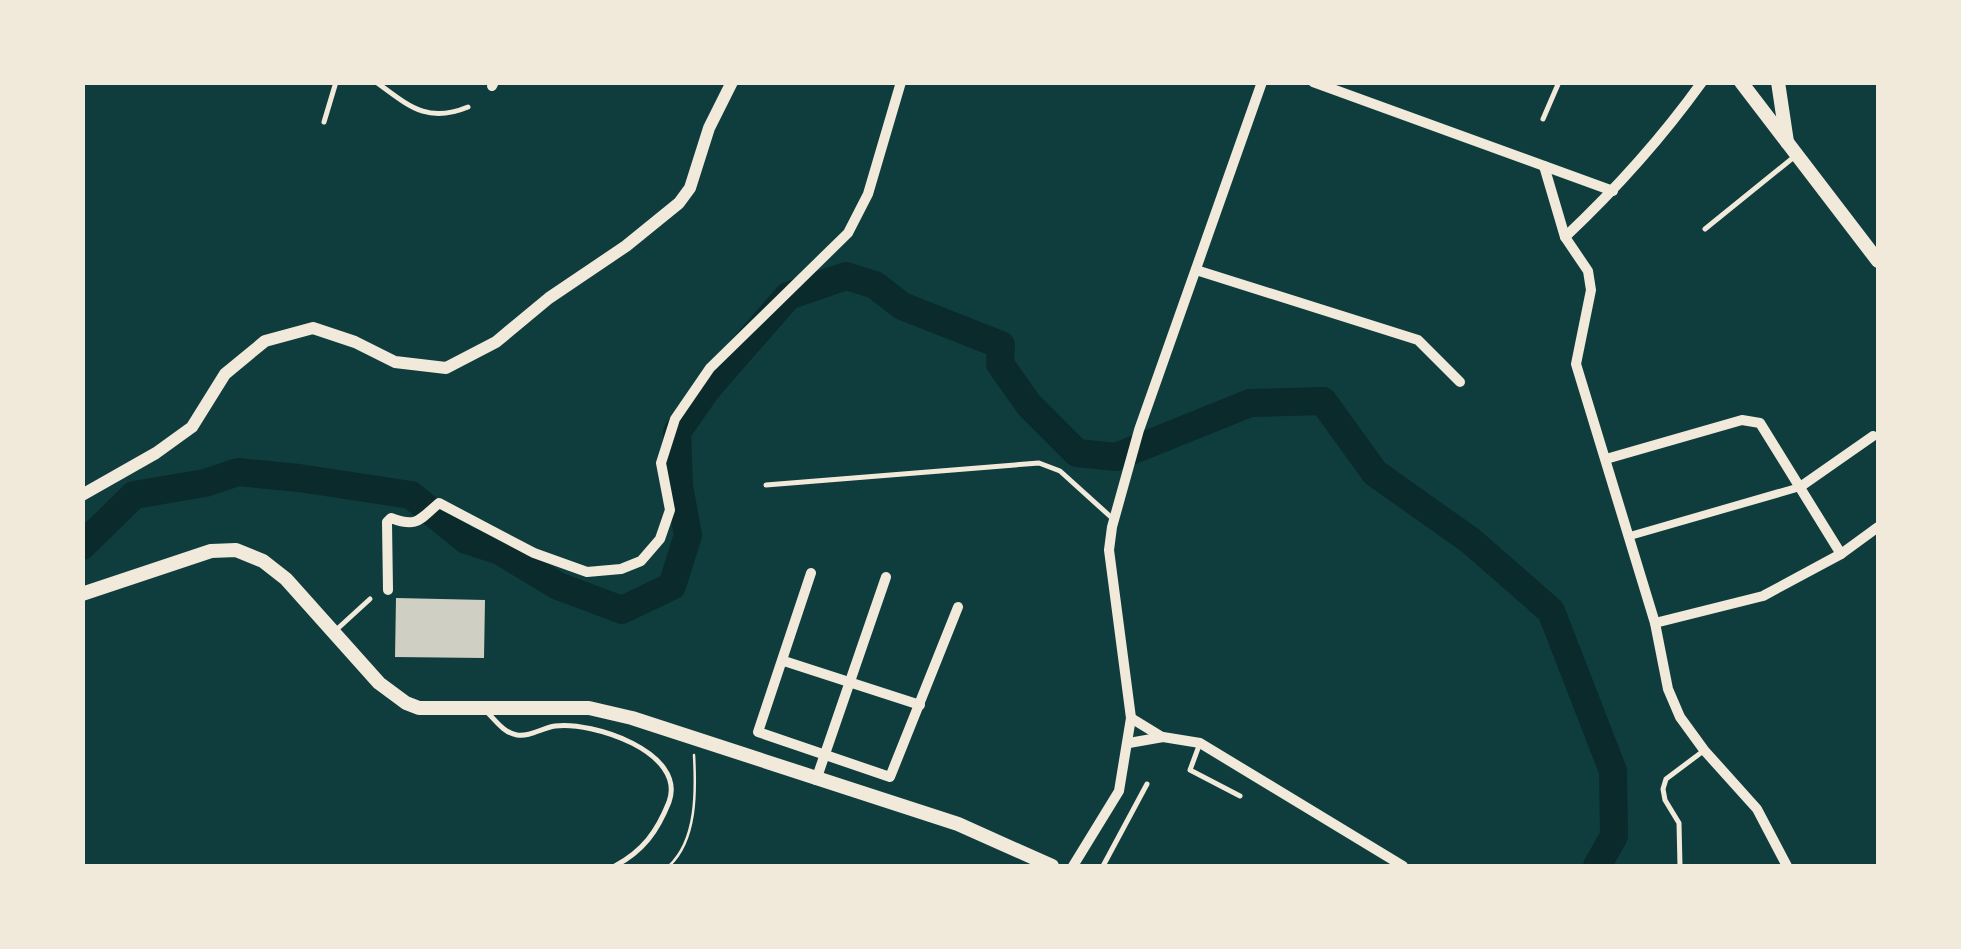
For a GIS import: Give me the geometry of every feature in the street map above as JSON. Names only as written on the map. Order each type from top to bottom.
[{"type":"main road","points":[[1741,82],[1878,260]]},
{"type":"main road","points":[[1778,82],[1787,142]]},
{"type":"main road","points":[[82,594],[211,551],[236,550],[263,562],[286,579],[380,683],[406,704],[419,708],[590,708],[632,718],[958,824],[1052,866]]},
{"type":"street","points":[[82,494],[156,453],[192,427],[225,374],[266,341],[312,328],[355,342],[395,362],[446,368],[496,342],[678,203],[690,188],[709,128],[732,82]]},
{"type":"street","points":[[388,590],[387,522],[390,518],[416,523],[439,503],[534,554],[587,572],[621,570],[642,561],[660,540],[670,510],[662,463],[674,419],[710,368],[848,233],[868,194],[902,82]]},
{"type":"street","points":[[1073,866],[1119,791],[1131,718],[1109,550],[1114,520],[1139,430],[1262,82]]},
{"type":"street","points":[[1313,82],[1613,192]]},
{"type":"street","points":[[1565,237],[1613,192],[1702,82]]},
{"type":"street","points":[[1544,166],[1565,237],[1588,271],[1591,290],[1576,364],[1655,623],[1668,689],[1680,717],[1704,750],[1758,809],[1787,866]]},
{"type":"street","points":[[1196,270],[1418,340],[1460,382]]},
{"type":"street","points":[[1606,459],[1742,420],[1760,424],[1842,554]]},
{"type":"street","points":[[1630,536],[1800,486],[1873,436]]},
{"type":"street","points":[[1655,623],[1763,596],[1842,554],[1878,527]]},
{"type":"street","points":[[811,572],[758,732],[890,776],[958,607]]},
{"type":"street","points":[[816,780],[886,577]]},
{"type":"street","points":[[784,661],[920,705]]},
{"type":"street","points":[[1131,718],[1163,738]]},
{"type":"street","points":[[1128,743],[1163,738],[1200,744],[1404,866]]},
{"type":"lane","points":[[324,122],[336,82]]},
{"type":"lane","points":[[376,82],[418,112],[454,113],[468,107]]},
{"type":"lane","points":[[1543,118],[1559,82]]},
{"type":"lane","points":[[1705,229],[1797,155]]},
{"type":"lane","points":[[766,486],[1038,463],[1060,471],[1114,520]]},
{"type":"lane","points":[[333,634],[370,598]]},
{"type":"lane","points":[[481,706],[514,734],[523,736],[556,726],[578,727],[615,736],[648,751],[662,766],[671,782],[670,798],[653,835],[641,851],[615,866]]},
{"type":"lane","points":[[1200,744],[1190,770],[1240,796]]},
{"type":"lane","points":[[1680,866],[1679,823],[1663,789],[1666,779],[1704,750]]},
{"type":"lane","points":[[1104,866],[1147,784]]},
{"type":"path","points":[[669,866],[680,857],[689,832],[696,786],[693,739]]},
{"type":"building","points":[[396,598],[485,600],[484,658],[395,657]]},
{"type":"waterway","points":[[82,546],[134,495],[205,483],[238,472],[299,478],[411,495],[466,540],[500,551],[558,586],[622,610],[672,586],[688,535],[679,486],[677,432],[707,389],[788,296],[846,276],[875,285],[902,306],[1001,345],[1000,364],[1029,405],[1077,453],[1116,457],[1250,403],[1323,401],[1375,473],[1471,541],[1551,611],[1613,771],[1614,836],[1597,866]]}]
